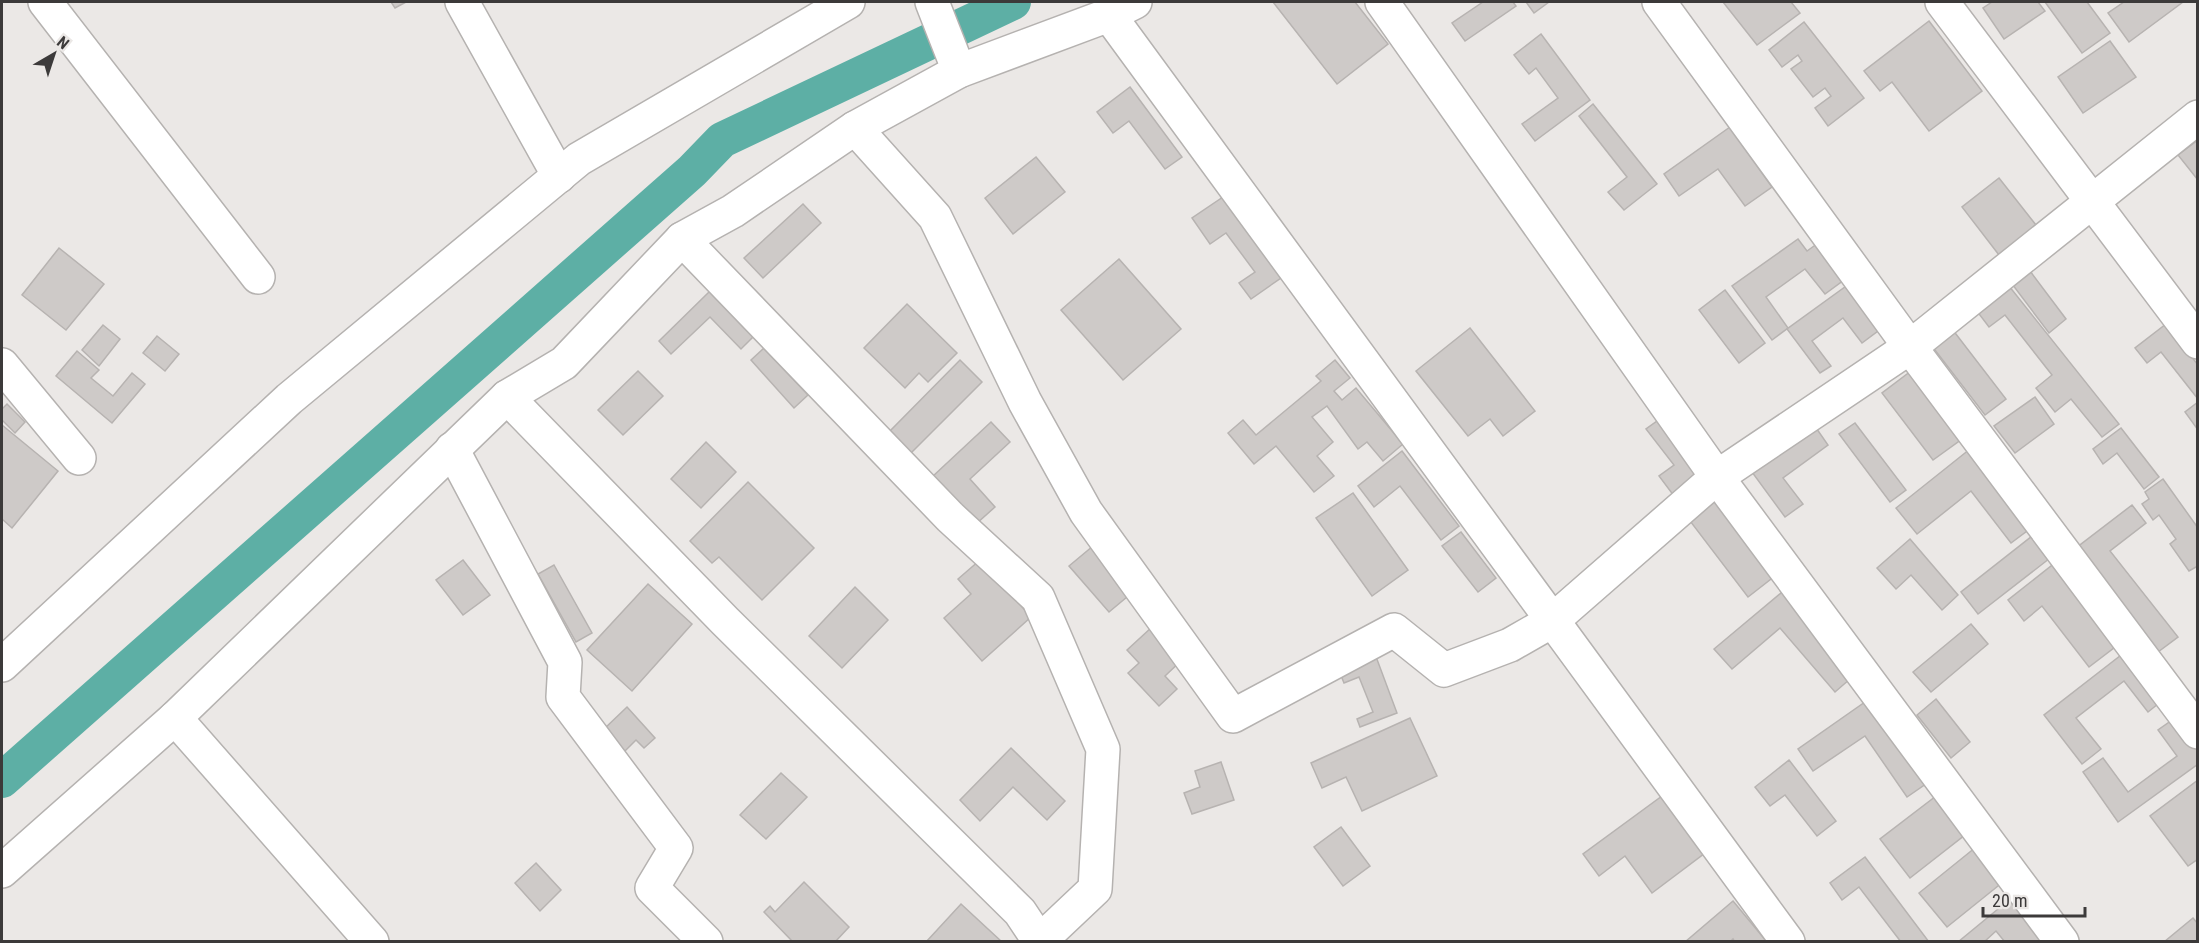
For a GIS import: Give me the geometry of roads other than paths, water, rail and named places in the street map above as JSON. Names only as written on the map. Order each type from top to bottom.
[{"type":"street","points":[[45,2],[258,277]]},
{"type":"street","points":[[462,2],[559,176]]},
{"type":"street","points":[[2,664],[289,399],[579,159],[848,2]]},
{"type":"street","points":[[932,2],[959,71]]},
{"type":"street","points":[[1382,2],[1718,477],[2062,942]]},
{"type":"street","points":[[1659,2],[1911,347],[2198,732]]},
{"type":"street","points":[[1942,2],[2198,342]]},
{"type":"street","points":[[2,871],[174,718],[507,397],[564,363],[682,239],[733,210],[855,128],[959,71],[1122,8],[1552,621],[1788,942]]},
{"type":"street","points":[[855,128],[935,217],[1025,402],[1086,512],[1233,716],[1394,630],[1444,670],[1510,645],[1552,621],[1718,477],[1911,347],[2198,117]]},
{"type":"street","points":[[507,397],[725,621],[1020,912],[1041,941],[1095,889],[1103,749],[1038,598],[950,517],[682,239]]},
{"type":"street","points":[[2,365],[79,458]]},
{"type":"street","points":[[452,449],[565,662],[563,697],[676,848],[652,888],[706,942]]},
{"type":"street","points":[[174,718],[372,942]]},
{"type":"waterway","points":[[2,780],[692,171],[722,140],[1013,2]]}]
